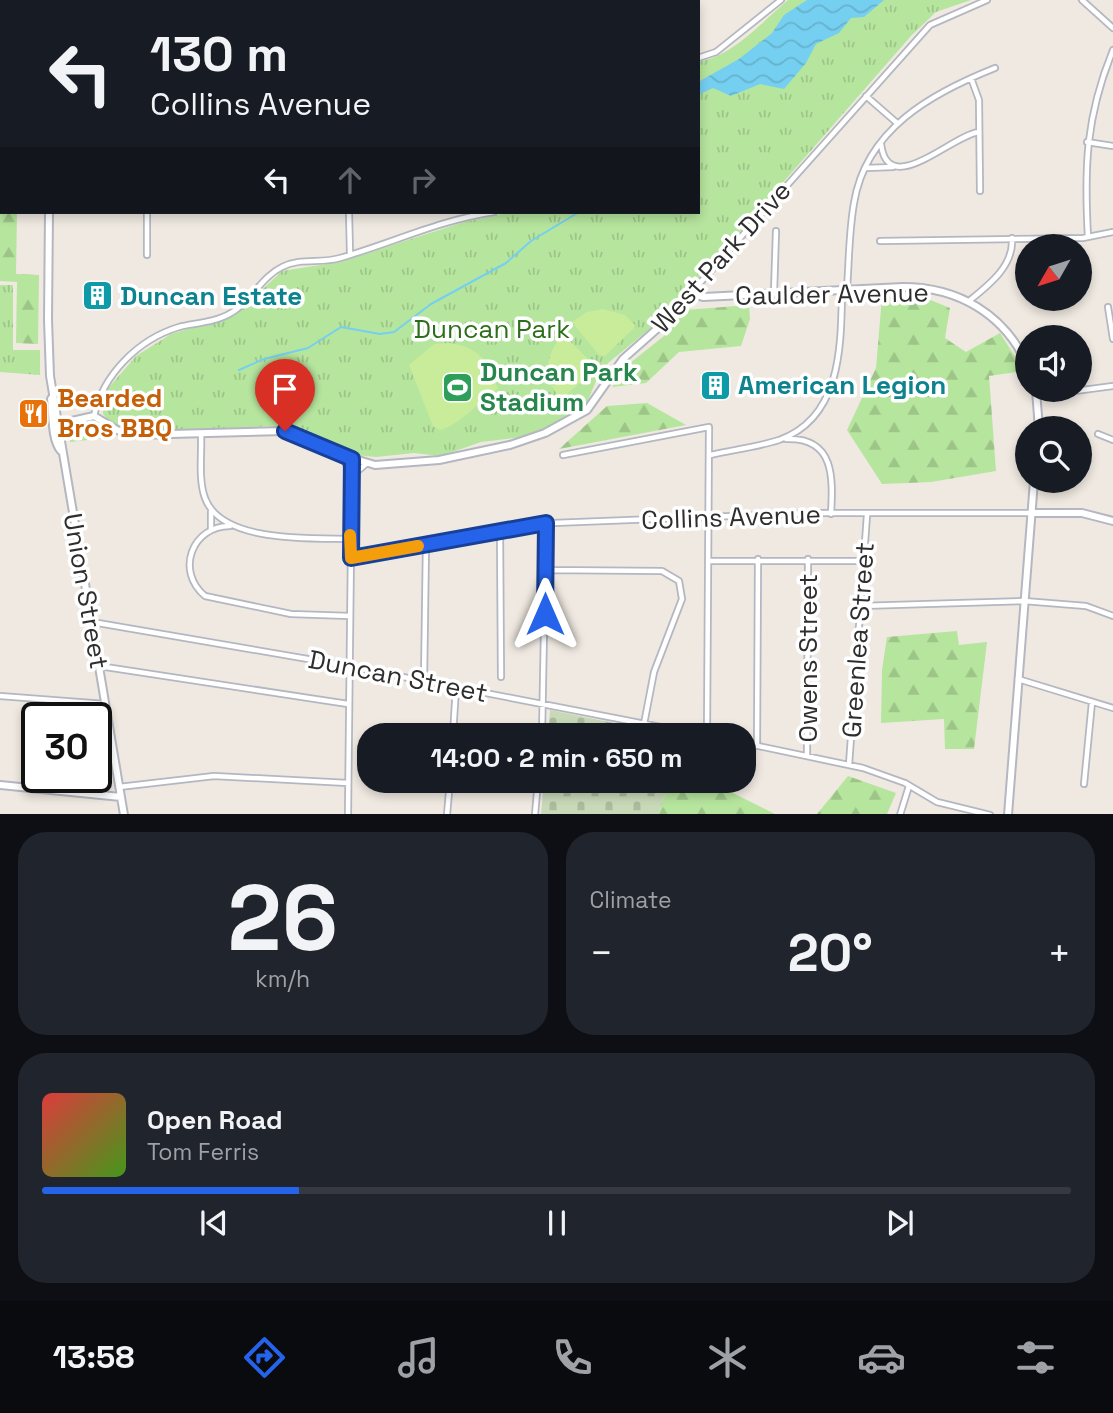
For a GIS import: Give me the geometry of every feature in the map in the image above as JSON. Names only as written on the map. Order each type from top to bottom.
[{"type":"street","points":[[700,57],[716,52],[781,0]]},
{"type":"street","name":"West Park Drive","points":[[94,415],[127,434],[285,431],[366,464],[444,459],[520,443],[566,423],[590,407],[622,359],[667,320],[930,25],[978,1],[987,0]]},
{"type":"street","points":[[1082,0],[1113,28]]},
{"type":"street","points":[[1088,234],[1087,142],[1099,85],[1113,50]]},
{"type":"street","points":[[780,439],[820,409],[834,383],[854,203],[866,168],[880,143],[897,123],[940,92],[995,68]]},
{"type":"street","points":[[971,78],[979,100],[980,191]]},
{"type":"street","points":[[866,96],[897,123]]},
{"type":"street","points":[[866,168],[894,167],[924,161],[953,140],[979,131]]},
{"type":"street","points":[[1087,142],[1113,146]]},
{"type":"street","points":[[880,143],[884,158],[894,167]]},
{"type":"street","name":"Union Street","points":[[49,214],[48,320],[54,395],[51,399],[106,702]]},
{"type":"street","points":[[147,214],[147,255]]},
{"type":"street","points":[[349,214],[350,254]]},
{"type":"street","points":[[57,424],[94,415],[101,394],[115,373],[149,340],[177,328],[230,314],[269,275],[284,266],[301,261],[337,260],[426,228],[486,214]]},
{"type":"street","points":[[774,293],[776,231]]},
{"type":"street","points":[[1092,236],[1113,232]]},
{"type":"street","points":[[969,302],[1005,267],[1011,256],[1012,238]]},
{"type":"street","points":[[880,241],[1015,238]]},
{"type":"street","name":"Caulder Avenue","points":[[691,293],[704,298],[844,289],[924,288],[969,302],[1006,330],[1015,345]]},
{"type":"street","points":[[1108,307],[1113,339]]},
{"type":"street","points":[[1092,388],[1113,386]]},
{"type":"street","points":[[563,454],[709,427],[705,723]]},
{"type":"street","points":[[201,433],[204,492],[211,510],[211,529]]},
{"type":"street","points":[[1098,434],[1113,440]]},
{"type":"street","points":[[710,455],[780,439],[806,442],[826,458],[833,478],[831,513]]},
{"type":"street","points":[[342,456],[351,477]]},
{"type":"street","points":[[348,814],[352,459]]},
{"type":"street","points":[[351,477],[366,464]]},
{"type":"street","points":[[1008,814],[1033,493]]},
{"type":"street","points":[[211,510],[230,526]]},
{"type":"street","name":"Collins Avenue","points":[[351,558],[546,523],[831,513],[1082,513],[1113,521]]},
{"type":"street","name":"Greenlea Street","points":[[849,765],[867,515]]},
{"type":"street","points":[[543,723],[546,523]]},
{"type":"street","points":[[350,539],[294,538],[230,526],[211,529],[194,545],[189,564],[193,582],[205,596],[291,614],[350,616]]},
{"type":"street","points":[[500,530],[500,677]]},
{"type":"street","points":[[424,681],[426,544]]},
{"type":"street","points":[[758,559],[757,746],[849,765],[909,786],[937,802],[990,814]]},
{"type":"street","name":"Owens Street","points":[[807,756],[808,559]]},
{"type":"street","points":[[708,561],[863,561]]},
{"type":"street","points":[[546,570],[662,571],[679,581],[682,599],[654,672],[644,723]]},
{"type":"street","points":[[860,606],[1024,601],[1086,606],[1113,616]]},
{"type":"street","name":"Duncan Street","points":[[92,622],[348,666],[644,723]]},
{"type":"street","points":[[99,666],[348,704]]},
{"type":"street","points":[[1017,679],[1113,708]]},
{"type":"street","points":[[454,723],[456,687]]},
{"type":"street","points":[[0,696],[80,702]]},
{"type":"street","points":[[1084,784],[1092,702]]},
{"type":"street","name":"Union Street","points":[[112,742],[124,814]]},
{"type":"street","points":[[119,787],[224,776],[348,783]]},
{"type":"street","points":[[0,785],[121,797]]},
{"type":"street","points":[[900,814],[909,786]]},
{"type":"street","points":[[447,814],[449,793]]},
{"type":"street","points":[[535,814],[537,793]]},
{"type":"green space","name":"Duncan Park","points":[[788,0],[971,0],[936,12],[911,36],[668,314],[608,363],[596,381],[586,405],[561,422],[522,437],[481,442],[441,456],[414,453],[376,457],[354,455],[298,429],[269,426],[150,433],[125,430],[113,425],[103,414],[102,400],[105,392],[136,356],[171,334],[234,316],[282,271],[339,262],[464,222],[502,214],[700,214],[700,62],[711,59],[735,46]]},
{"type":"green space","points":[[0,214],[17,214],[16,274],[39,275],[38,344],[16,343],[17,282],[0,281]]},
{"type":"green space","points":[[0,285],[13,285],[13,350],[40,350],[40,375],[0,372]]},
{"type":"green space","points":[[882,297],[923,297],[950,308],[945,338],[966,352],[1000,333],[1015,357],[1015,372],[989,376],[996,471],[931,482],[882,484],[847,430],[876,368]]},
{"type":"green space","points":[[749,305],[750,319],[741,346],[679,352],[646,383],[612,387],[625,367],[664,336],[685,310]]},
{"type":"green space","points":[[603,309],[625,315],[636,326],[605,356],[599,355],[572,322],[587,312]]},
{"type":"green space","points":[[563,334],[594,365],[594,371],[561,399],[551,383],[548,366],[552,350]]},
{"type":"green space","name":"Duncan Park Stadium","points":[[449,343],[468,348],[481,357],[498,389],[449,427],[440,430],[433,426],[409,365],[434,344]]},
{"type":"green space","points":[[647,403],[686,425],[559,449],[607,406]]},
{"type":"green space","points":[[92,423],[109,430],[105,438],[70,442],[70,427]]},
{"type":"green space","points":[[957,631],[959,645],[987,642],[974,749],[945,749],[944,719],[881,723],[882,670],[887,637]]},
{"type":"green space","points":[[550,710],[614,723],[549,723]]},
{"type":"green space","points":[[848,776],[896,793],[887,814],[817,814]]},
{"type":"green space","points":[[543,793],[665,793],[659,814],[541,814]]},
{"type":"green space","points":[[665,793],[733,793],[775,814],[659,814]]},
{"type":"water","points":[[807,0],[884,0],[864,17],[851,18],[839,33],[816,44],[806,63],[784,89],[760,84],[731,96],[713,88],[700,94],[700,81],[739,59],[772,33],[784,15]]},
{"type":"waterway","points":[[239,370],[264,359],[308,348],[341,327],[380,334],[394,332],[431,304],[506,263],[531,241],[576,214]]},
{"type":"slow traffic","points":[[350,535],[351,558],[418,546]]},
{"type":"place","name":"Duncan Estate","points":[[97,296]]},
{"type":"place","name":"American Legion","points":[[715,385]]},
{"type":"place","name":"Duncan Park Stadium","points":[[457,387]]},
{"type":"place","name":"Bearded Bros BBQ","points":[[34,413]]},
{"type":"route","points":[[285,431],[296,433],[352,459],[351,558],[546,523],[545,614]]}]
